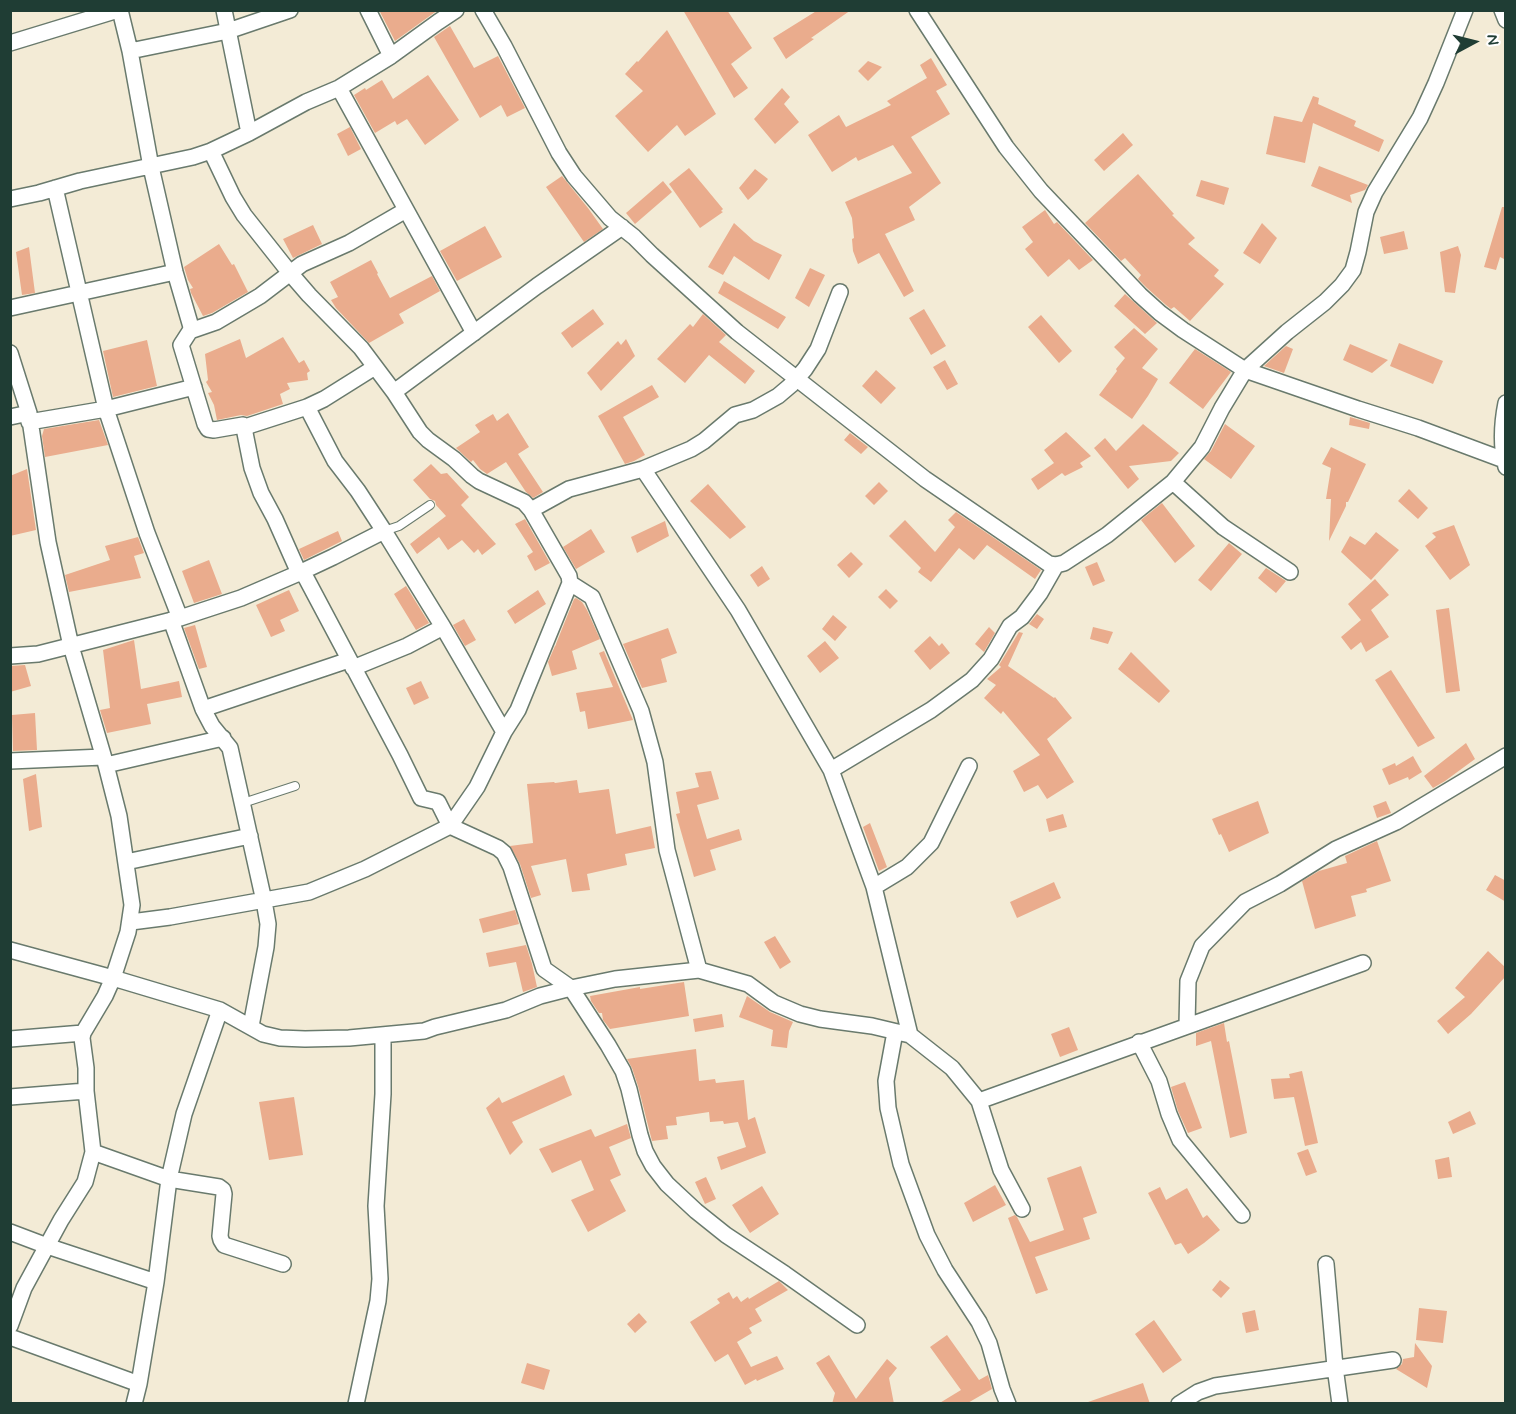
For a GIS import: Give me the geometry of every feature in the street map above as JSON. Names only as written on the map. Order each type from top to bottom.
[{"type":"street","points":[[10,43],[119,10],[130,51],[151,167],[190,331]]},
{"type":"street","points":[[224,10],[249,133]]},
{"type":"street","points":[[130,51],[228,31],[290,10]]},
{"type":"street","points":[[368,10],[391,56]]},
{"type":"street","points":[[10,199],[110,174],[194,157],[211,151],[306,102],[339,88],[391,56],[456,10]]},
{"type":"street","points":[[483,10],[559,153],[574,176],[610,218],[737,332],[925,479],[1049,564],[1056,565],[1107,535],[1173,482],[1202,447],[1245,370],[1342,285],[1353,270],[1366,212],[1375,192],[1420,118],[1465,10]]},
{"type":"street","points":[[917,10],[1006,147],[1041,190],[1140,295],[1183,330],[1245,370],[1418,428],[1505,463],[1503,419],[1506,403]]},
{"type":"street","points":[[1502,10],[1506,20]]},
{"type":"street","points":[[339,88],[474,333]]},
{"type":"street","points":[[131,922],[309,892],[338,881],[450,826],[477,787],[504,732],[518,710],[570,583],[531,510],[524,502],[479,481],[428,440],[361,348],[309,295],[244,214],[233,197],[211,151]]},
{"type":"street","points":[[55,188],[106,409],[203,710],[212,726],[230,748],[243,803],[268,924],[266,947],[251,1026]]},
{"type":"street","points":[[375,367],[308,408],[246,428],[243,426],[214,430],[208,429],[205,424],[181,345],[190,331],[216,322],[260,296],[302,264],[349,243],[406,210]]},
{"type":"street","points":[[394,392],[537,286],[622,227]]},
{"type":"street","points":[[10,308],[175,272]]},
{"type":"street","points":[[531,510],[569,489],[644,469],[691,449],[735,416],[753,410],[778,396],[805,369],[818,349],[840,292]]},
{"type":"street","points":[[10,353],[29,417],[48,542],[71,646],[119,816],[132,905],[131,922],[113,978],[82,1038],[93,1152],[85,1182],[61,1220],[24,1288],[10,1326]]},
{"type":"street","points":[[10,417],[106,409],[194,387]]},
{"type":"street","points":[[308,408],[335,460],[384,531],[504,732]]},
{"type":"street","points":[[246,428],[252,468],[261,493],[299,573],[305,576],[422,798],[438,802],[450,826],[490,843],[504,853],[517,882],[544,969],[571,988],[623,1071],[645,1151],[653,1166],[667,1184],[726,1235],[857,1325]]},
{"type":"street","points":[[644,469],[738,610],[831,770],[874,887],[903,1033],[886,1081],[888,1108],[901,1164],[927,1235],[945,1270],[979,1322],[989,1343],[1008,1404]]},
{"type":"street","points":[[1173,482],[1223,527],[1290,572]]},
{"type":"street","points":[[10,656],[38,654],[71,646],[175,619],[240,598],[299,573],[384,531]]},
{"type":"street","points":[[831,770],[931,710],[972,680],[991,659],[1010,626],[1022,617],[1040,593],[1056,565]]},
{"type":"street","points":[[570,583],[592,597],[641,711],[655,762],[668,850],[699,970]]},
{"type":"street","points":[[203,710],[407,646],[443,627]]},
{"type":"street","points":[[10,761],[105,761],[223,738]]},
{"type":"street","points":[[1187,1025],[1188,981],[1202,946],[1245,902],[1280,884],[1336,849],[1396,822],[1506,756]]},
{"type":"street","points":[[874,887],[907,867],[931,843],[969,766]]},
{"type":"street","points":[[126,862],[250,836]]},
{"type":"street","points":[[10,950],[220,1010],[263,1034],[280,1038],[316,1039],[424,1032],[435,1027],[506,1010],[540,996],[571,988],[615,979],[699,970],[748,984],[774,1003],[800,1014],[903,1033],[952,1068],[979,1101],[1001,1170],[1022,1209]]},
{"type":"street","points":[[979,1101],[1363,963]]},
{"type":"street","points":[[134,1404],[156,1282],[169,1179],[184,1114],[220,1010]]},
{"type":"street","points":[[10,1039],[83,1033]]},
{"type":"street","points":[[356,1404],[378,1301],[380,1279],[376,1206],[383,1094],[383,1036]]},
{"type":"street","points":[[1139,1042],[1159,1081],[1168,1113],[1180,1140],[1242,1215]]},
{"type":"street","points":[[10,1097],[86,1091]]},
{"type":"street","points":[[93,1152],[169,1179],[219,1187],[224,1194],[220,1236],[224,1245],[283,1264]]},
{"type":"street","points":[[10,1233],[156,1282]]},
{"type":"street","points":[[1326,1264],[1340,1404]]},
{"type":"street","points":[[10,1337],[139,1384]]},
{"type":"street","points":[[1179,1404],[1198,1392],[1215,1386],[1393,1360]]},
{"type":"lane","points":[[384,531],[399,526],[430,505]]},
{"type":"lane","points":[[243,803],[296,786]]},
{"type":"building","points":[[379,10],[438,10],[395,41]]},
{"type":"building","points":[[683,10],[727,10],[752,48],[731,64],[748,88],[734,98]]},
{"type":"building","points":[[818,10],[851,10],[786,59],[773,38]]},
{"type":"building","points":[[450,26],[474,68],[498,56],[525,108],[507,117],[501,105],[480,118],[434,37]]},
{"type":"building","points":[[667,30],[716,114],[685,136],[677,125],[648,152],[615,116],[643,91],[625,74]]},
{"type":"building","points":[[931,58],[947,85],[936,91],[950,114],[911,137],[941,183],[909,207],[915,220],[885,234],[914,291],[904,297],[879,253],[858,264],[853,251],[852,218],[845,202],[912,173],[893,145],[858,161],[856,157],[832,172],[808,135],[839,115],[846,127],[891,105],[887,101],[927,78],[920,65]]},
{"type":"building","points":[[868,61],[882,67],[868,81],[858,71]]},
{"type":"building","points":[[428,75],[459,120],[425,145],[407,119],[397,125],[395,121],[375,133],[354,95],[382,80],[393,99]]},
{"type":"building","points":[[782,88],[790,97],[784,104],[799,122],[775,144],[754,119]]},
{"type":"building","points":[[1313,96],[1319,98],[1318,104],[1356,121],[1354,126],[1384,140],[1379,152],[1313,123],[1305,163],[1266,154],[1274,116],[1302,122]]},
{"type":"building","points":[[350,127],[361,149],[348,156],[337,134]]},
{"type":"building","points":[[1123,133],[1133,145],[1104,171],[1094,160]]},
{"type":"building","points":[[1319,166],[1368,185],[1365,190],[1350,195],[1352,203],[1311,186]]},
{"type":"building","points":[[689,168],[723,209],[721,211],[723,212],[700,228],[669,184]]},
{"type":"building","points":[[755,169],[768,179],[748,200],[739,188]]},
{"type":"building","points":[[1138,174],[1174,214],[1172,215],[1195,238],[1188,244],[1219,270],[1214,276],[1224,284],[1190,321],[1174,307],[1171,309],[1147,288],[1138,279],[1141,275],[1125,258],[1121,261],[1085,223]]},
{"type":"building","points":[[562,176],[603,229],[584,242],[546,187]]},
{"type":"building","points":[[1201,180],[1229,188],[1224,205],[1196,196]]},
{"type":"building","points":[[663,181],[672,192],[635,224],[626,213]]},
{"type":"building","points":[[1502,207],[1506,207],[1506,260],[1500,257],[1496,270],[1484,267]]},
{"type":"building","points":[[1045,210],[1054,224],[1057,222],[1093,260],[1079,270],[1069,259],[1048,277],[1025,249],[1033,242],[1022,227]]},
{"type":"building","points":[[734,223],[754,241],[782,255],[769,280],[734,256],[723,275],[708,267]]},
{"type":"building","points":[[1262,223],[1277,238],[1260,264],[1243,253]]},
{"type":"building","points":[[313,225],[322,244],[293,258],[283,239]]},
{"type":"building","points":[[485,226],[502,257],[457,281],[440,251]]},
{"type":"building","points":[[1404,231],[1408,249],[1384,254],[1380,237]]},
{"type":"building","points":[[219,244],[232,265],[234,264],[248,292],[203,316],[191,293],[190,289],[193,288],[184,267]]},
{"type":"building","points":[[1458,246],[1461,255],[1455,293],[1445,292],[1440,252]]},
{"type":"building","points":[[29,247],[35,293],[22,295],[16,252]]},
{"type":"building","points":[[371,260],[390,298],[432,276],[440,291],[399,314],[404,323],[369,343],[336,308],[331,300],[338,297],[330,282]]},
{"type":"building","points":[[810,268],[825,275],[809,307],[795,298]]},
{"type":"building","points":[[724,281],[786,317],[778,329],[718,293]]},
{"type":"building","points":[[1125,294],[1157,323],[1145,334],[1114,306]]},
{"type":"building","points":[[593,309],[604,324],[572,348],[561,333]]},
{"type":"building","points":[[924,309],[946,346],[931,355],[909,318]]},
{"type":"building","points":[[703,314],[726,335],[719,342],[755,371],[745,384],[709,355],[685,383],[657,359],[690,324],[693,327]]},
{"type":"building","points":[[1041,315],[1072,351],[1059,363],[1028,327]]},
{"type":"building","points":[[1134,328],[1158,349],[1142,368],[1158,379],[1132,419],[1099,395],[1125,358],[1114,347]]},
{"type":"building","points":[[283,337],[299,363],[304,360],[310,371],[307,373],[308,380],[287,383],[290,389],[280,394],[283,404],[247,416],[217,420],[214,405],[208,393],[212,392],[206,382],[208,380],[205,354],[240,339],[246,358]]},
{"type":"building","points":[[626,339],[635,356],[601,391],[587,373],[618,341],[621,345]]},
{"type":"building","points":[[147,340],[157,386],[113,397],[103,351]]},
{"type":"building","points":[[1399,343],[1443,361],[1433,384],[1390,366]]},
{"type":"building","points":[[1350,344],[1388,360],[1372,373],[1343,360]]},
{"type":"building","points":[[1286,346],[1293,349],[1284,373],[1264,366]]},
{"type":"building","points":[[1195,349],[1231,372],[1203,409],[1169,383]]},
{"type":"building","points":[[945,360],[958,384],[947,390],[933,367]]},
{"type":"building","points":[[876,370],[896,388],[881,404],[862,386]]},
{"type":"building","points":[[652,385],[659,397],[623,417],[645,455],[625,464],[598,416]]},
{"type":"building","points":[[508,413],[529,447],[518,454],[543,492],[533,498],[526,492],[506,462],[487,474],[456,448],[480,432],[475,425],[493,414],[497,421]]},
{"type":"building","points":[[1350,417],[1370,423],[1369,429],[1349,425]]},
{"type":"building","points":[[99,420],[108,445],[45,457],[42,436],[44,429]]},
{"type":"building","points":[[1143,424],[1179,453],[1171,461],[1129,466],[1139,479],[1128,489],[1094,448],[1105,438],[1116,451]]},
{"type":"building","points":[[1225,424],[1255,446],[1231,479],[1204,459],[1211,451]]},
{"type":"building","points":[[1066,432],[1091,456],[1080,463],[1083,467],[1065,476],[1062,473],[1038,490],[1031,479],[1054,463],[1044,450]]},
{"type":"building","points":[[850,433],[868,447],[861,454],[844,440]]},
{"type":"building","points":[[1331,447],[1366,464],[1329,541],[1331,499],[1326,499],[1331,468],[1322,464]]},
{"type":"building","points":[[431,464],[441,474],[447,473],[469,497],[461,505],[496,544],[482,555],[478,549],[474,553],[462,540],[448,550],[439,537],[417,554],[410,544],[446,516],[435,501],[430,499],[413,480]]},
{"type":"building","points":[[27,469],[36,530],[10,536],[10,476]]},
{"type":"building","points":[[879,482],[888,491],[874,505],[865,496]]},
{"type":"building","points":[[708,484],[746,527],[730,539],[690,501]]},
{"type":"building","points":[[1409,489],[1428,508],[1418,519],[1398,501]]},
{"type":"building","points":[[1162,503],[1195,546],[1175,563],[1141,520]]},
{"type":"building","points":[[956,512],[1041,570],[1035,579],[987,545],[974,560],[959,548],[931,582],[918,572],[921,568],[889,536],[905,520],[935,552],[955,527],[948,520]]},
{"type":"building","points":[[525,519],[550,563],[535,571],[527,556],[533,552],[515,524]]},
{"type":"building","points":[[665,521],[669,536],[637,553],[631,537]]},
{"type":"building","points":[[1454,525],[1470,565],[1450,580],[1425,546],[1436,537],[1432,533]]},
{"type":"building","points":[[591,529],[605,552],[576,569],[563,547]]},
{"type":"building","points":[[338,531],[342,541],[304,560],[299,549]]},
{"type":"building","points":[[1376,532],[1399,550],[1371,580],[1341,552],[1350,536],[1365,545]]},
{"type":"building","points":[[138,537],[144,553],[134,556],[141,578],[69,592],[65,575],[110,560],[105,546]]},
{"type":"building","points":[[1229,543],[1242,554],[1211,591],[1198,580]]},
{"type":"building","points":[[851,552],[863,564],[849,578],[837,565]]},
{"type":"building","points":[[209,560],[222,594],[194,603],[182,571]]},
{"type":"building","points":[[1097,562],[1105,581],[1093,586],[1085,567]]},
{"type":"building","points":[[762,566],[770,579],[758,587],[750,575]]},
{"type":"building","points":[[1266,568],[1286,581],[1276,593],[1258,578]]},
{"type":"building","points":[[1375,579],[1389,595],[1371,610],[1389,637],[1366,652],[1361,642],[1351,650],[1341,637],[1361,620],[1348,604]]},
{"type":"building","points":[[406,586],[429,623],[416,630],[394,594]]},
{"type":"building","points":[[886,589],[898,601],[890,609],[878,597]]},
{"type":"building","points":[[289,590],[299,611],[280,620],[285,631],[271,637],[256,605]]},
{"type":"building","points":[[538,590],[546,604],[515,624],[507,611]]},
{"type":"building","points":[[576,598],[587,610],[600,639],[572,651],[577,669],[552,676],[548,662]]},
{"type":"building","points":[[1449,608],[1460,691],[1446,693],[1436,610]]},
{"type":"building","points":[[1037,614],[1044,619],[1037,629],[1029,624]]},
{"type":"building","points":[[833,615],[847,627],[835,641],[822,629]]},
{"type":"building","points":[[464,619],[476,640],[465,646],[453,625]]},
{"type":"building","points":[[195,625],[207,667],[199,669],[184,628]]},
{"type":"building","points":[[989,627],[995,633],[984,652],[975,644]]},
{"type":"building","points":[[1093,627],[1113,632],[1108,644],[1090,639]]},
{"type":"building","points":[[668,628],[677,653],[661,659],[667,682],[642,688],[623,644]]},
{"type":"building","points":[[1019,632],[1023,633],[1008,666],[1055,697],[1072,718],[1047,739],[1074,782],[1047,799],[1038,785],[1024,792],[1013,771],[1040,755],[1003,711],[1001,714],[984,698],[996,685],[987,679],[1001,667],[999,665]]},
{"type":"building","points":[[930,636],[939,646],[942,643],[950,653],[930,670],[914,651]]},
{"type":"building","points":[[134,640],[141,689],[179,681],[182,697],[147,704],[151,724],[107,733],[100,710],[110,708],[103,650]]},
{"type":"building","points":[[825,641],[839,658],[820,673],[807,656]]},
{"type":"building","points":[[604,651],[633,720],[588,729],[585,711],[580,712],[576,693],[613,687],[599,653]]},
{"type":"building","points":[[1131,652],[1170,691],[1159,703],[1118,669]]},
{"type":"building","points":[[25,665],[31,686],[10,692],[10,666]]},
{"type":"building","points":[[1391,670],[1435,738],[1418,747],[1375,680]]},
{"type":"building","points":[[421,681],[429,698],[414,705],[406,688]]},
{"type":"building","points":[[35,713],[37,750],[13,751],[12,715]]},
{"type":"building","points":[[1466,743],[1475,759],[1433,788],[1424,776]]},
{"type":"building","points":[[1413,756],[1422,772],[1409,780],[1408,777],[1389,785],[1382,769],[1395,763],[1396,766]]},
{"type":"building","points":[[711,771],[719,799],[697,805],[707,839],[739,829],[742,840],[710,850],[716,870],[694,877],[676,814],[680,813],[676,792],[699,787],[695,773]]},
{"type":"building","points":[[36,774],[42,827],[29,831],[23,779]]},
{"type":"building","points":[[577,780],[579,793],[609,789],[616,834],[651,826],[655,848],[625,854],[627,865],[587,874],[590,890],[572,892],[566,859],[531,866],[541,895],[531,898],[520,864],[510,846],[533,843],[527,784]]},
{"type":"building","points":[[1258,801],[1269,833],[1229,852],[1212,819]]},
{"type":"building","points":[[1386,801],[1391,813],[1377,818],[1373,806]]},
{"type":"building","points":[[1063,814],[1067,827],[1049,832],[1046,819]]},
{"type":"building","points":[[870,823],[887,867],[879,871],[863,827]]},
{"type":"building","points":[[1377,841],[1391,881],[1366,889],[1367,892],[1351,896],[1356,916],[1315,929],[1302,881],[1319,871],[1347,863],[1345,856]]},
{"type":"building","points":[[1495,875],[1506,881],[1506,902],[1486,890]]},
{"type":"building","points":[[1054,882],[1061,898],[1017,918],[1010,902]]},
{"type":"building","points":[[515,910],[519,924],[483,933],[479,919]]},
{"type":"building","points":[[775,936],[791,962],[780,969],[764,942]]},
{"type":"building","points":[[526,945],[537,987],[523,992],[516,962],[489,967],[486,953]]},
{"type":"building","points":[[1488,951],[1506,968],[1506,976],[1471,1014],[1448,1034],[1437,1021],[1465,997],[1455,988]]},
{"type":"building","points":[[684,982],[689,1016],[610,1029],[590,996],[640,987],[640,989]]},
{"type":"building","points":[[747,996],[770,1012],[793,1022],[789,1031],[787,1048],[771,1046],[773,1030],[739,1017]]},
{"type":"building","points":[[722,1014],[724,1027],[695,1032],[693,1019]]},
{"type":"building","points":[[1224,1023],[1247,1133],[1230,1138],[1211,1041],[1196,1046],[1196,1033]]},
{"type":"building","points":[[1069,1027],[1078,1050],[1060,1057],[1051,1034]]},
{"type":"building","points":[[696,1049],[699,1081],[715,1079],[716,1083],[744,1080],[748,1120],[755,1117],[766,1153],[721,1170],[717,1157],[746,1147],[738,1122],[724,1124],[723,1121],[710,1122],[709,1112],[676,1117],[677,1125],[666,1126],[668,1139],[652,1141],[638,1086],[627,1059]]},
{"type":"building","points":[[1302,1071],[1318,1143],[1305,1146],[1294,1097],[1274,1099],[1271,1079],[1290,1078],[1289,1074]]},
{"type":"building","points":[[564,1075],[572,1095],[512,1122],[523,1142],[510,1155],[486,1108],[499,1097],[502,1103]]},
{"type":"building","points":[[1185,1082],[1202,1128],[1188,1133],[1171,1087]]},
{"type":"building","points":[[294,1097],[303,1155],[269,1160],[259,1102]]},
{"type":"building","points":[[1470,1111],[1476,1124],[1453,1134],[1448,1122]]},
{"type":"building","points":[[627,1124],[631,1138],[609,1147],[621,1175],[610,1180],[626,1211],[588,1232],[571,1200],[594,1190],[581,1160],[552,1173],[539,1149],[591,1129],[595,1137]]},
{"type":"building","points":[[1308,1149],[1317,1172],[1306,1176],[1297,1153]]},
{"type":"building","points":[[1449,1157],[1452,1177],[1438,1179],[1435,1160]]},
{"type":"building","points":[[1081,1166],[1097,1213],[1083,1218],[1090,1239],[1035,1257],[1048,1290],[1036,1294],[1008,1218],[1015,1215],[1017,1217],[1030,1242],[1064,1230],[1047,1178]]},
{"type":"building","points":[[706,1177],[716,1199],[705,1204],[695,1182]]},
{"type":"building","points":[[995,1185],[1006,1205],[973,1222],[964,1203]]},
{"type":"building","points":[[762,1186],[779,1214],[750,1233],[732,1205]]},
{"type":"building","points":[[1160,1187],[1166,1200],[1187,1188],[1203,1218],[1207,1215],[1220,1230],[1188,1254],[1181,1243],[1175,1245],[1148,1193]]},
{"type":"building","points":[[1220,1280],[1230,1288],[1221,1298],[1212,1290]]},
{"type":"building","points":[[779,1281],[788,1290],[755,1309],[762,1321],[749,1328],[752,1333],[737,1342],[751,1367],[777,1356],[784,1369],[745,1385],[728,1354],[715,1362],[690,1322],[720,1303],[717,1299],[729,1292],[733,1299],[737,1296],[741,1302]]},
{"type":"building","points":[[1419,1308],[1447,1311],[1443,1343],[1416,1340]]},
{"type":"building","points":[[1255,1310],[1259,1330],[1246,1333],[1242,1313]]},
{"type":"building","points":[[639,1313],[647,1322],[635,1333],[627,1324]]},
{"type":"building","points":[[1154,1320],[1182,1360],[1163,1373],[1135,1334]]},
{"type":"building","points":[[947,1335],[979,1380],[988,1375],[992,1389],[966,1404],[938,1404],[961,1390],[930,1347]]},
{"type":"building","points":[[1415,1343],[1432,1366],[1427,1388],[1396,1369],[1402,1364],[1403,1359],[1414,1357]]},
{"type":"building","points":[[829,1355],[856,1399],[887,1359],[897,1368],[889,1378],[894,1404],[832,1404],[835,1393],[816,1363]]},
{"type":"building","points":[[527,1363],[550,1370],[544,1390],[521,1383]]},
{"type":"building","points":[[1143,1383],[1150,1404],[1089,1404],[1088,1402]]}]
